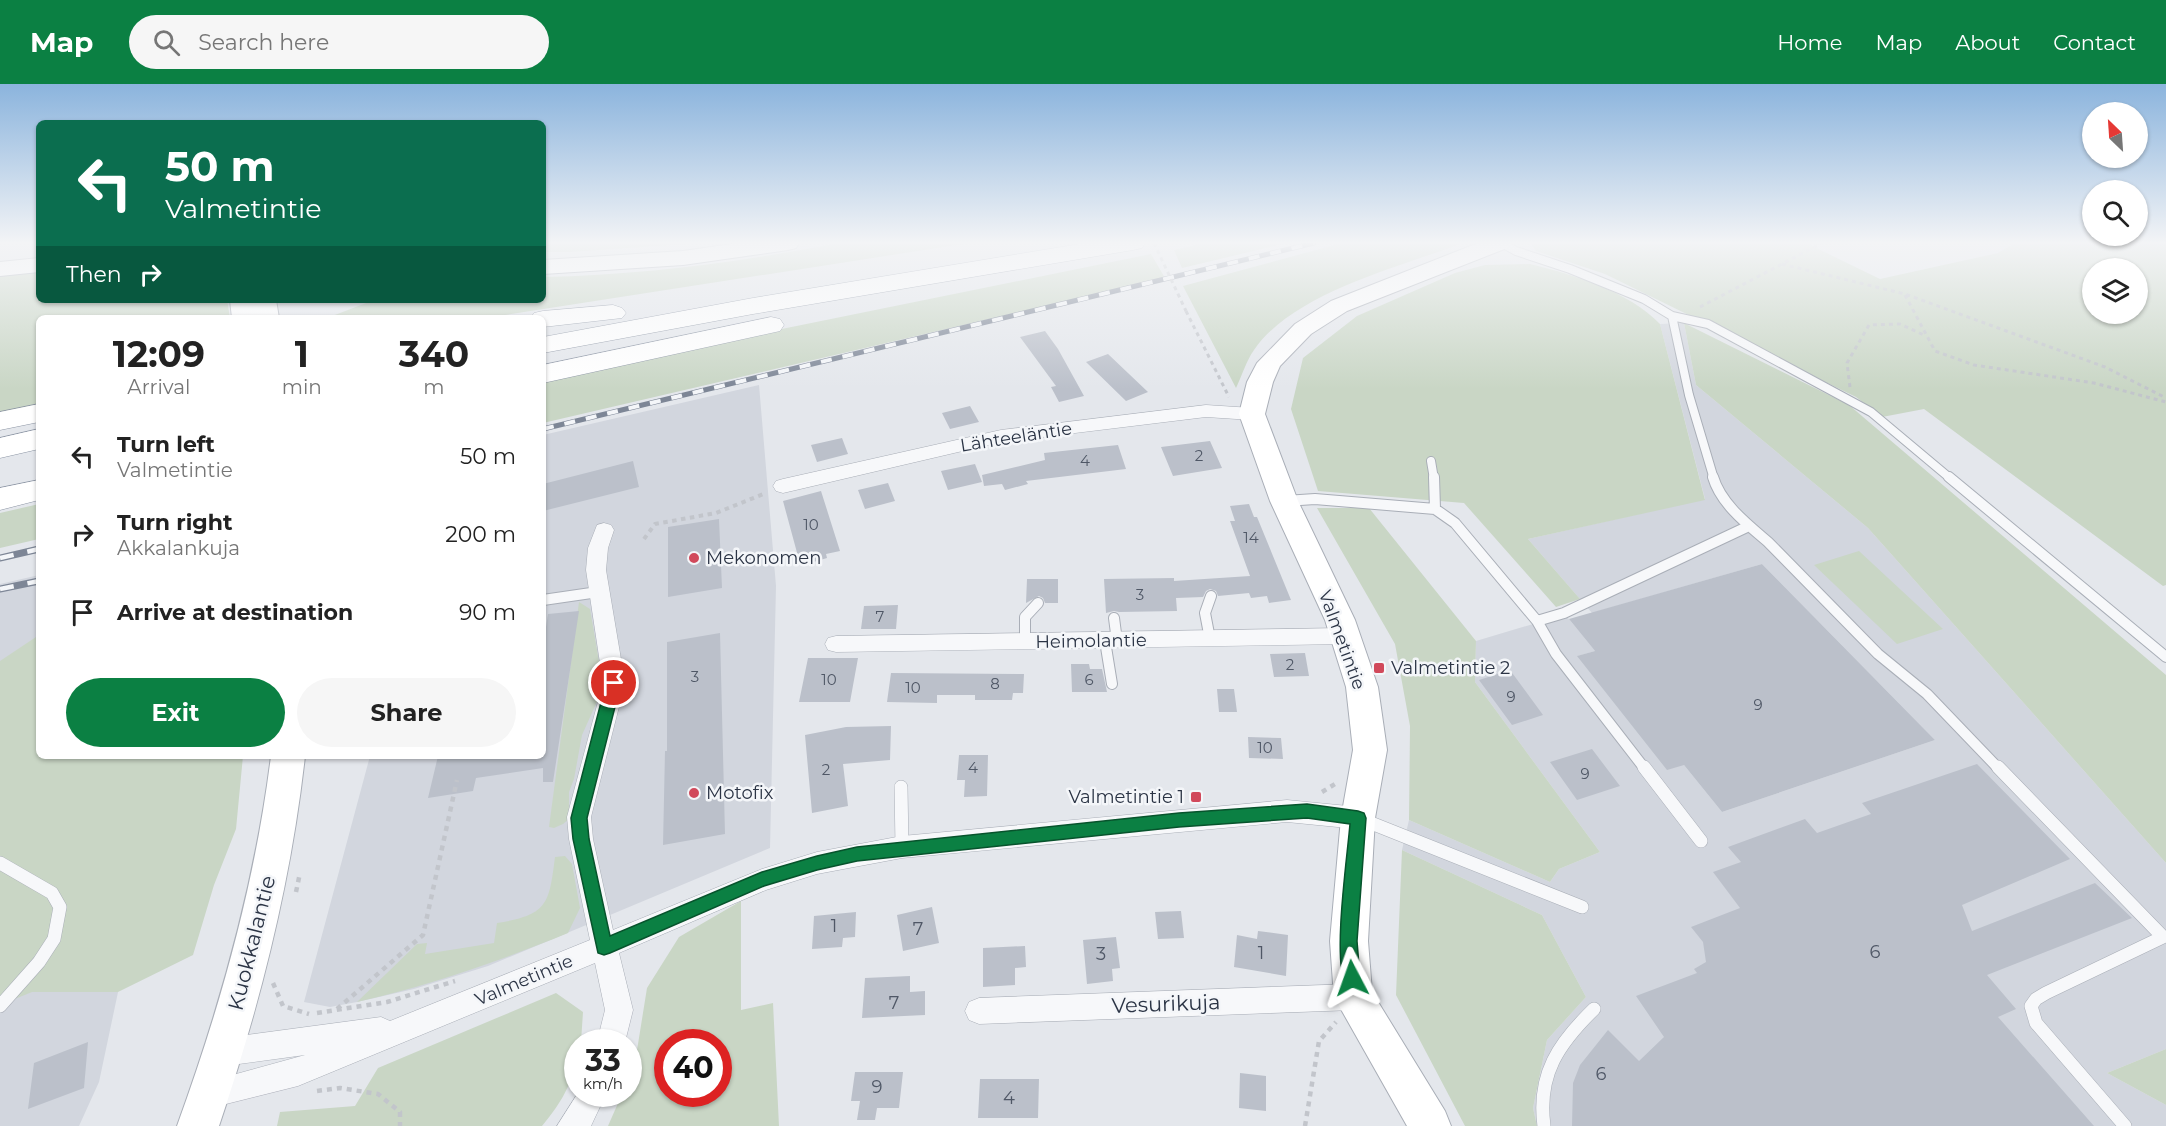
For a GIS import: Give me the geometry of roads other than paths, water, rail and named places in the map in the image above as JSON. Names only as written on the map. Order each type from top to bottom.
[{"type":"highway","points":[[546,326],[613,313],[763,292]]},
{"type":"highway","points":[[546,344],[830,292]]},
{"type":"highway","points":[[546,373],[929,292]]},
{"type":"highway","points":[[546,319],[613,313]]},
{"type":"highway","points":[[0,421],[36,414]]},
{"type":"highway","points":[[0,448],[36,440]]},
{"type":"highway","points":[[0,467],[36,459]]},
{"type":"highway","points":[[0,499],[36,491]]},
{"type":"street","points":[[1245,407],[1269,363],[1296,334],[1339,306],[1376,292]]},
{"type":"street","name":"Lähteeläntie","points":[[783,486],[1001,436],[1245,407]]},
{"type":"street","name":"Valmetintie","points":[[204,1110],[762,880],[817,863],[902,848],[1287,811],[1307,811],[1358,818],[1370,750],[1362,687],[1340,621],[1284,501],[1245,407]]},
{"type":"street","points":[[604,530],[598,548],[598,592],[614,683],[579,818],[581,839],[619,1010],[614,1029]]},
{"type":"street","name":"Heimolantie","points":[[836,644],[1345,636]]},
{"type":"street","name":"Kuokkalantie","points":[[204,1110],[224,1052],[260,916],[275,848],[288,759]]},
{"type":"street","points":[[1358,818],[1345,1010],[1430,1126]]},
{"type":"street","name":"Vesurikuja","points":[[979,1011],[1345,1010]]},
{"type":"street","name":"Valmetintie","points":[[224,1052],[326,1037],[405,1029]]},
{"type":"street","points":[[572,1126],[586,1107]]},
{"type":"lane","points":[[1626,292],[1644,299],[1672,316],[1708,324],[1871,412],[2166,657]]},
{"type":"lane","points":[[1672,316],[1689,395],[1718,494],[1878,654],[1927,694],[2163,937],[2046,993],[2036,999],[2031,1006],[2036,1023],[2125,1126]]},
{"type":"lane","points":[[1431,461],[1436,494],[1435,509]]},
{"type":"lane","points":[[1284,501],[1315,499],[1435,509],[1455,523],[1538,621],[1556,654],[1701,840]]},
{"type":"lane","points":[[1538,621],[1564,613],[1749,526]]},
{"type":"lane","points":[[546,600],[598,592]]},
{"type":"lane","points":[[1210,639],[1205,614],[1211,596]]},
{"type":"lane","points":[[1024,642],[1025,616],[1038,603]]},
{"type":"lane","points":[[1112,684],[1111,641],[1114,618]]},
{"type":"lane","points":[[902,787],[902,848]]},
{"type":"lane","points":[[1358,818],[1582,907]]},
{"type":"lane","points":[[0,863],[52,893],[60,907],[54,939],[39,962],[0,1006]]},
{"type":"lane","points":[[1544,1126],[1543,1097],[1551,1067],[1564,1040],[1594,1009]]},
{"type":"railway","points":[[546,428],[1112,292]]},
{"type":"railway","points":[[0,558],[36,550]]},
{"type":"railway","points":[[0,589],[36,582]]},
{"type":"place","name":"Mekonomen","points":[[694,558]]},
{"type":"place","name":"Valmetintie 2","points":[[1379,668]]},
{"type":"place","name":"Motofix","points":[[694,793]]},
{"type":"place","name":"Valmetintie 1","points":[[1196,797]]}]
